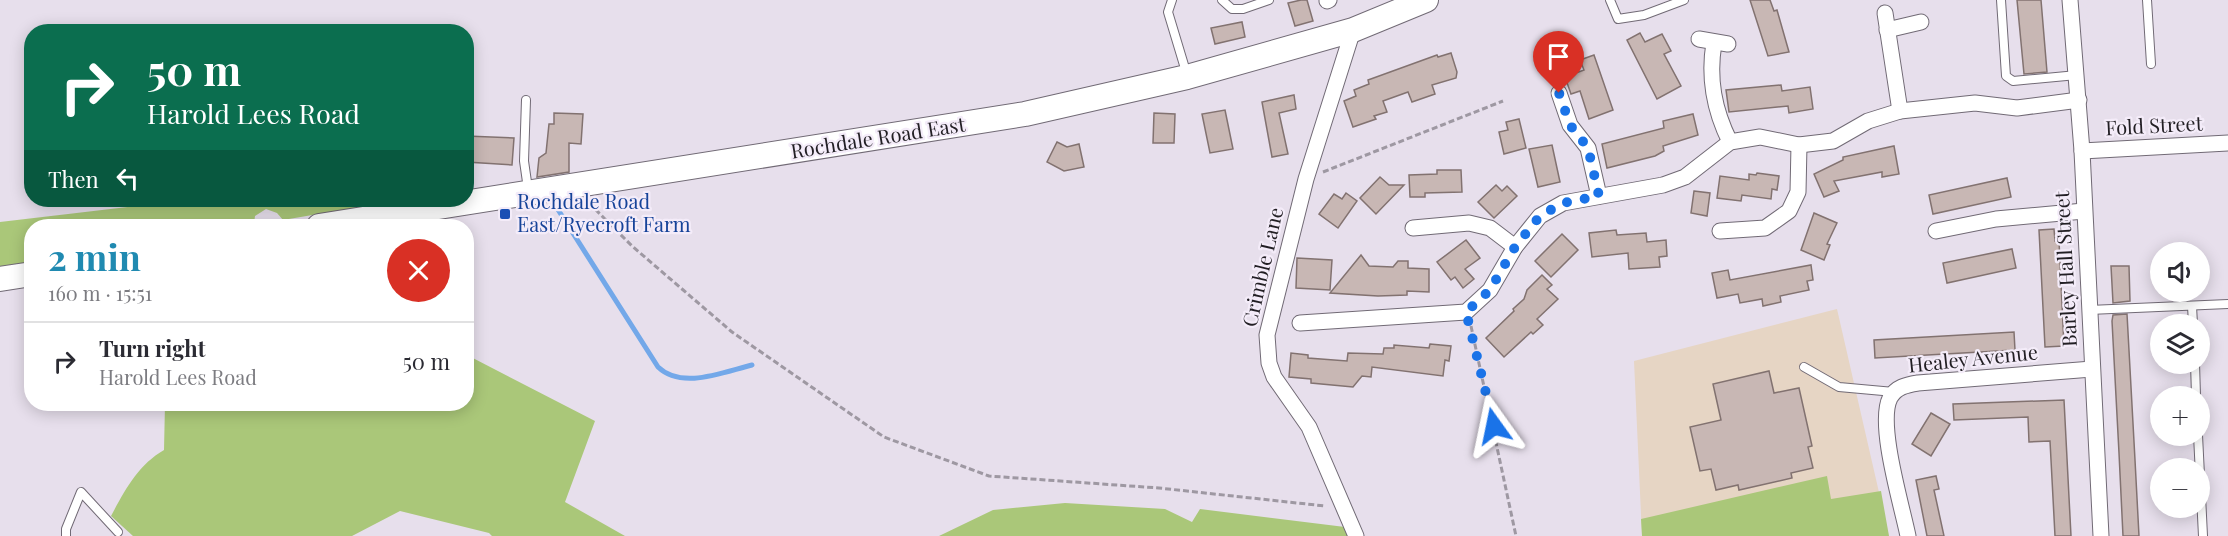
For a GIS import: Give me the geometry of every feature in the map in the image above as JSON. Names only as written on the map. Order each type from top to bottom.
[{"type":"highway","name":"Rochdale Road East","points":[[474,202],[1025,114],[1187,77],[1353,30],[1426,0]]},
{"type":"highway","name":"Rochdale Road East","points":[[363,219],[439,207]]},
{"type":"highway","points":[[0,279],[24,275]]},
{"type":"street","name":"Barley Hall Street","points":[[2070,0],[2079,100],[2101,536]]},
{"type":"street","points":[[1885,13],[1900,111]]},
{"type":"street","points":[[1887,30],[1921,22]]},
{"type":"street","name":"Crimble Lane","points":[[1353,30],[1306,179],[1267,335],[1269,363],[1283,393],[1309,428],[1356,536]]},
{"type":"street","points":[[1699,39],[1721,44],[1712,88],[1718,118],[1730,142]]},
{"type":"street","points":[[1559,93],[1570,125],[1588,148],[1599,196]]},
{"type":"street","points":[[1300,323],[1468,318],[1490,290],[1515,247],[1540,216],[1563,203],[1663,185],[1685,177],[1730,142],[1760,137],[1799,145],[1833,141],[1868,121],[1900,111],[1975,103],[2017,108],[2079,100]]},
{"type":"street","name":"Fold Street","points":[[2082,152],[2228,143]]},
{"type":"street","points":[[1720,231],[1765,228],[1789,211],[1798,192],[1799,145]]},
{"type":"street","points":[[1936,231],[1995,219],[2084,211]]},
{"type":"street","points":[[1413,228],[1469,223],[1490,228],[1515,247]]},
{"type":"street","name":"Healey Avenue","points":[[1894,392],[1903,386],[1918,383],[2092,369]]},
{"type":"street","points":[[1894,392],[1887,406],[1886,433],[1908,536]]},
{"type":"lane","points":[[1172,0],[1168,12],[1187,77]]},
{"type":"lane","points":[[1222,0],[1232,9],[1243,9],[1269,0]]},
{"type":"lane","points":[[1610,0],[1618,19],[1644,15],[1684,0]]},
{"type":"lane","points":[[2001,0],[2006,76],[2013,81],[2076,75]]},
{"type":"lane","points":[[2147,0],[2151,64]]},
{"type":"lane","points":[[526,100],[524,161],[528,193]]},
{"type":"lane","points":[[2089,310],[2228,304]]},
{"type":"lane","points":[[2192,306],[2192,314]]},
{"type":"lane","points":[[1804,367],[1839,387],[1894,392]]},
{"type":"lane","points":[[2199,446],[2203,536]]},
{"type":"lane","points":[[66,536],[66,529],[81,492],[118,532]]},
{"type":"path","points":[[1306,179],[1503,101]]},
{"type":"path","points":[[572,186],[632,246],[732,332],[884,437],[989,476],[1159,488],[1345,508]]},
{"type":"path","points":[[1468,318],[1516,536]]},
{"type":"shaded area","points":[[1837,309],[1889,536],[1642,536],[1634,361]]},
{"type":"green space","points":[[128,207],[359,207],[289,219],[282,219],[277,213],[266,209],[255,216],[255,219],[26,219]]},
{"type":"green space","points":[[24,219],[24,263],[0,268],[0,222]]},
{"type":"green space","points":[[474,359],[595,421],[565,502],[625,536],[492,536],[489,533],[400,511],[352,536],[133,536],[111,516],[139,471],[164,450],[165,411],[474,411]]},
{"type":"green space","points":[[1827,476],[1831,499],[1881,491],[1889,536],[1642,536],[1641,519]]},
{"type":"green space","points":[[1065,503],[1165,509],[1192,522],[1200,509],[1345,527],[1348,536],[939,536],[993,510]]},
{"type":"building","points":[[1307,0],[1313,21],[1295,26],[1288,3]]},
{"type":"building","points":[[1750,0],[1770,0],[1774,11],[1777,10],[1789,52],[1768,56]]},
{"type":"building","points":[[2017,0],[2041,0],[2047,72],[2024,74]]},
{"type":"building","points":[[1242,22],[1245,37],[1215,44],[1211,28]]},
{"type":"building","points":[[1640,33],[1645,42],[1662,34],[1671,51],[1664,54],[1681,86],[1657,99],[1627,40]]},
{"type":"building","points":[[1451,53],[1457,72],[1456,78],[1432,85],[1435,94],[1412,102],[1408,92],[1383,101],[1387,112],[1374,116],[1376,119],[1353,127],[1344,101],[1356,96],[1354,90],[1369,84],[1368,80],[1437,55],[1438,57]]},
{"type":"building","points":[[1594,55],[1613,110],[1589,119],[1580,91],[1571,94],[1565,77],[1584,70],[1580,60]]},
{"type":"building","points":[[1781,85],[1782,91],[1810,87],[1813,109],[1789,113],[1788,106],[1729,112],[1726,90]]},
{"type":"building","points":[[1294,95],[1296,109],[1279,113],[1288,154],[1272,157],[1262,102]]},
{"type":"building","points":[[1225,110],[1233,149],[1210,153],[1202,114]]},
{"type":"building","points":[[554,113],[583,114],[581,144],[569,143],[569,172],[537,177],[539,158],[546,153],[549,124],[554,124]]},
{"type":"building","points":[[1154,113],[1175,114],[1174,143],[1153,143]]},
{"type":"building","points":[[1693,114],[1698,135],[1663,146],[1664,151],[1655,156],[1607,168],[1602,144],[1664,128],[1663,121]]},
{"type":"building","points":[[1519,119],[1526,148],[1504,154],[1499,132],[1508,130],[1506,122]]},
{"type":"building","points":[[474,136],[514,138],[512,165],[474,163]]},
{"type":"building","points":[[1057,142],[1067,147],[1079,144],[1084,167],[1064,171],[1047,162]]},
{"type":"building","points":[[1552,145],[1560,182],[1538,187],[1529,149]]},
{"type":"building","points":[[1894,146],[1899,174],[1882,177],[1882,172],[1834,181],[1839,191],[1824,197],[1814,174],[1843,160],[1843,157]]},
{"type":"building","points":[[1437,170],[1461,170],[1462,192],[1425,193],[1425,197],[1410,197],[1409,175],[1437,174]]},
{"type":"building","points":[[1757,173],[1779,176],[1777,190],[1772,189],[1771,199],[1742,195],[1741,201],[1717,198],[1720,176],[1749,180],[1749,174],[1756,175]]},
{"type":"building","points":[[1380,177],[1389,185],[1404,185],[1376,214],[1360,198]]},
{"type":"building","points":[[2007,178],[2011,197],[1933,214],[1929,195]]},
{"type":"building","points":[[1496,185],[1502,191],[1507,186],[1517,196],[1494,218],[1478,202]]},
{"type":"building","points":[[1694,191],[1710,193],[1707,216],[1691,213]]},
{"type":"building","points":[[1346,193],[1357,201],[1338,228],[1319,214],[1334,194],[1342,199]]},
{"type":"building","points":[[1814,213],[1837,223],[1827,244],[1830,245],[1824,260],[1801,250]]},
{"type":"building","points":[[2054,229],[2055,241],[2059,241],[2064,346],[2045,347],[2039,230]]},
{"type":"building","points":[[1616,230],[1617,235],[1646,233],[1647,242],[1666,240],[1667,256],[1659,257],[1660,267],[1629,269],[1628,253],[1592,257],[1589,233]]},
{"type":"building","points":[[1562,234],[1578,250],[1551,277],[1535,261]]},
{"type":"building","points":[[1466,240],[1480,258],[1465,269],[1474,279],[1463,288],[1455,277],[1451,280],[1437,262]]},
{"type":"building","points":[[2012,249],[2016,268],[1947,283],[1943,263]]},
{"type":"building","points":[[1361,255],[1369,266],[1393,267],[1398,261],[1408,261],[1408,268],[1429,269],[1429,292],[1407,291],[1407,295],[1378,296],[1330,293]]},
{"type":"building","points":[[1297,258],[1332,260],[1330,290],[1296,288]]},
{"type":"building","points":[[1811,265],[1813,280],[1807,281],[1809,290],[1780,296],[1781,302],[1763,306],[1762,299],[1740,303],[1738,294],[1717,298],[1712,273],[1728,270],[1730,280]]},
{"type":"building","points":[[2111,266],[2129,266],[2130,301],[2113,303]]},
{"type":"building","points":[[1542,275],[1552,285],[1547,289],[1558,299],[1537,319],[1543,325],[1533,334],[1531,332],[1504,357],[1486,338],[1514,311],[1513,309],[1524,299],[1527,290]]},
{"type":"building","points":[[2127,314],[2139,536],[2123,536],[2112,321],[2113,315]]},
{"type":"building","points":[[2014,332],[2015,350],[1875,358],[1874,340]]},
{"type":"building","points":[[1430,344],[1451,346],[1449,361],[1445,360],[1443,376],[1372,367],[1371,377],[1362,376],[1353,387],[1311,383],[1311,379],[1289,377],[1291,353],[1308,355],[1308,358],[1347,361],[1348,353],[1383,354],[1384,348],[1394,348],[1394,345],[1429,348]]},
{"type":"building","points":[[1769,371],[1774,393],[1799,388],[1812,446],[1808,447],[1813,468],[1791,473],[1792,478],[1739,490],[1738,485],[1716,490],[1711,469],[1700,471],[1690,427],[1721,420],[1713,384]]},
{"type":"building","points":[[2064,400],[2071,536],[2055,536],[2050,441],[2029,442],[2028,417],[1954,420],[1953,404]]},
{"type":"building","points":[[1931,413],[1950,424],[1931,456],[1912,444]]},
{"type":"building","points":[[1936,476],[1939,489],[1934,490],[1944,536],[1927,536],[1916,480]]},
{"type":"waterway","points":[[557,208],[658,367],[668,374],[691,378],[716,375],[752,365]]},
{"type":"place","name":"Rochdale Road East/Ryecroft Farm","points":[[505,214]]},
{"type":"route","points":[[1494,426],[1466,312],[1490,290],[1515,247],[1540,216],[1563,203],[1599,196],[1588,148],[1570,125],[1559,93]]}]
